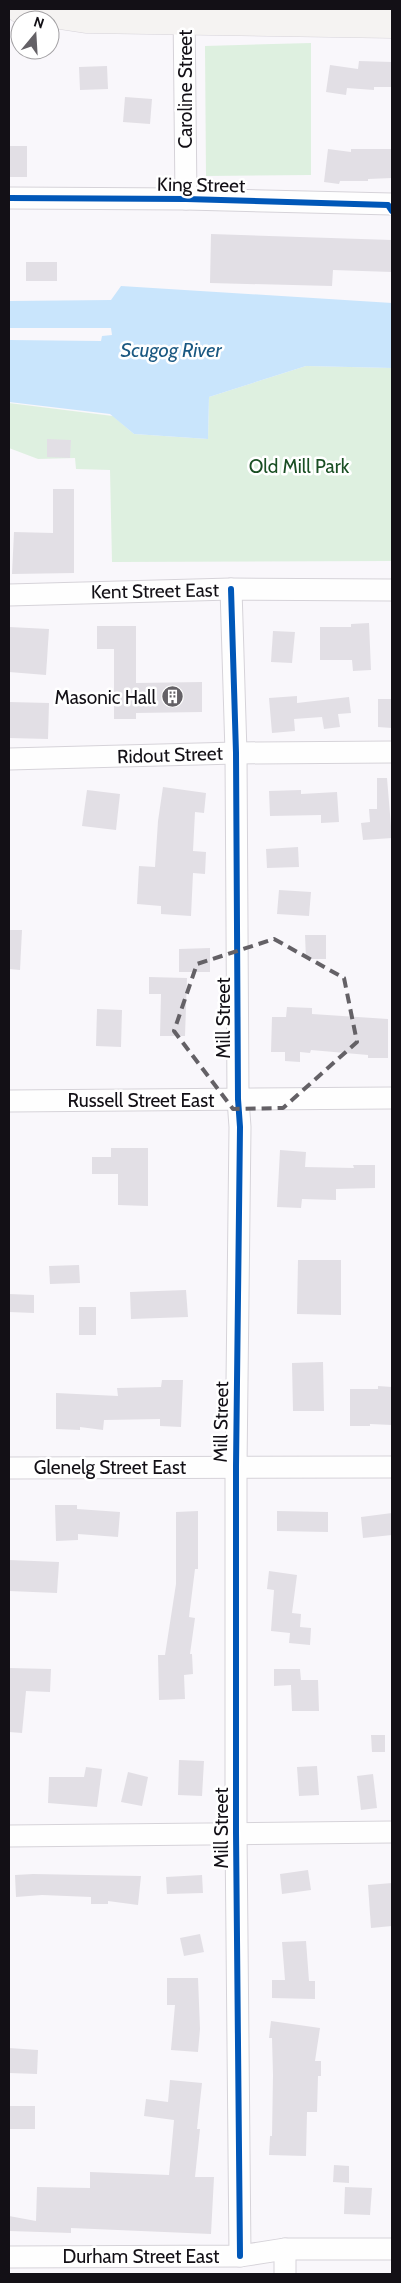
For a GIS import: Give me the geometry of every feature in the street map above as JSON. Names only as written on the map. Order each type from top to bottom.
[{"type":"main road","points":[[20,9],[86,19],[184,15],[392,24]]},
{"type":"street","name":"Caroline Street","points":[[184,15],[186,199]]},
{"type":"street","name":"King Street","points":[[9,198],[186,199],[392,204]]},
{"type":"street","name":"Kent Street East","points":[[9,595],[231,589],[392,590]]},
{"type":"street","name":"Mill Street","points":[[231,589],[236,753],[238,1099],[240,1126],[236,1467],[236,1832],[240,2256]]},
{"type":"street","name":"Ridout Street","points":[[9,759],[236,753],[392,752]]},
{"type":"street","name":"Russell Street East","points":[[9,1101],[392,1098]]},
{"type":"street","name":"Glenelg Street East","points":[[9,1468],[392,1467]]},
{"type":"street","points":[[9,1836],[236,1832],[392,1832]]},
{"type":"street","points":[[285,2249],[285,2274]]},
{"type":"street","name":"Durham Street East","points":[[9,2257],[240,2256],[285,2249],[392,2249]]},
{"type":"highlighted area","points":[[274,939],[344,978],[357,1042],[283,1108],[233,1109],[174,1031],[197,964]]},
{"type":"green space","points":[[311,43],[311,175],[206,176],[205,46]]},
{"type":"green space","name":"Old Mill Park","points":[[306,366],[392,368],[392,561],[112,562],[110,470],[76,469],[75,458],[38,459],[9,448],[9,403],[113,416],[134,434],[208,439],[209,397]]},
{"type":"water","name":"Scugog River","points":[[121,286],[392,303],[392,368],[306,366],[209,397],[208,439],[134,434],[110,414],[9,402],[9,340],[101,341],[102,336],[112,335],[111,328],[9,328],[9,301],[111,300]]},
{"type":"building","points":[[359,61],[392,62],[392,87],[374,87],[374,90],[347,88],[346,95],[326,92],[330,65],[358,69]]},
{"type":"building","points":[[107,66],[108,89],[80,90],[79,67]]},
{"type":"building","points":[[125,97],[152,99],[150,124],[123,122]]},
{"type":"building","points":[[9,146],[27,146],[27,177],[9,177]]},
{"type":"building","points":[[328,149],[351,152],[351,149],[392,149],[392,178],[368,179],[368,181],[340,181],[339,184],[324,182]]},
{"type":"building","points":[[211,234],[392,240],[392,272],[333,270],[332,286],[210,283]]},
{"type":"building","points":[[26,262],[57,262],[57,281],[26,281]]},
{"type":"building","points":[[47,439],[71,440],[70,458],[47,457]]},
{"type":"building","points":[[53,489],[74,489],[74,573],[12,574],[14,532],[53,533]]},
{"type":"building","points":[[369,623],[371,670],[353,671],[352,660],[320,660],[320,627],[351,627],[351,624]]},
{"type":"building","points":[[97,626],[136,626],[136,683],[202,682],[202,712],[136,713],[136,719],[114,719],[114,649],[97,649]]},
{"type":"building","points":[[9,627],[49,629],[46,675],[9,672]]},
{"type":"building","points":[[273,631],[295,632],[292,663],[271,662]]},
{"type":"building","points":[[297,696],[297,703],[349,697],[351,713],[338,714],[340,727],[324,729],[322,717],[294,719],[295,731],[272,733],[269,698]]},
{"type":"building","points":[[378,699],[392,699],[392,728],[378,727]]},
{"type":"building","points":[[9,702],[49,703],[48,739],[9,738]]},
{"type":"building","points":[[377,778],[387,778],[392,838],[363,840],[361,823],[370,822],[369,809],[377,809]]},
{"type":"building","points":[[163,787],[206,793],[204,813],[195,812],[193,851],[206,852],[205,874],[193,873],[191,916],[161,914],[161,906],[137,904],[139,866],[155,867],[158,821]]},
{"type":"building","points":[[87,790],[120,794],[116,830],[82,826]]},
{"type":"building","points":[[301,790],[301,794],[337,792],[339,822],[321,823],[321,815],[270,816],[269,791]]},
{"type":"building","points":[[298,847],[299,867],[267,868],[266,849]]},
{"type":"building","points":[[279,890],[311,892],[309,916],[277,914]]},
{"type":"building","points":[[9,930],[22,930],[20,970],[9,969]]},
{"type":"building","points":[[305,935],[326,935],[326,959],[306,959]]},
{"type":"building","points":[[210,948],[210,972],[179,972],[179,949]]},
{"type":"building","points":[[149,977],[187,978],[185,1036],[160,1036],[161,994],[149,994]]},
{"type":"building","points":[[287,1007],[312,1008],[312,1014],[388,1019],[388,1058],[368,1058],[368,1055],[311,1050],[310,1053],[300,1052],[300,1062],[285,1061],[285,1052],[271,1052],[272,1017],[286,1017]]},
{"type":"building","points":[[97,1009],[122,1010],[121,1047],[96,1046]]},
{"type":"building","points":[[111,1148],[148,1148],[148,1206],[118,1205],[118,1174],[92,1174],[92,1157],[111,1157]]},
{"type":"building","points":[[280,1150],[306,1152],[305,1167],[354,1168],[353,1165],[375,1165],[375,1188],[336,1189],[336,1200],[302,1199],[301,1208],[277,1207]]},
{"type":"building","points":[[298,1260],[341,1260],[341,1315],[297,1314]]},
{"type":"building","points":[[79,1265],[80,1283],[50,1284],[49,1266]]},
{"type":"building","points":[[186,1290],[188,1317],[131,1319],[130,1292]]},
{"type":"building","points":[[9,1294],[34,1295],[34,1313],[9,1312]]},
{"type":"building","points":[[79,1307],[96,1307],[96,1335],[79,1335]]},
{"type":"building","points":[[323,1362],[324,1411],[293,1411],[292,1363]]},
{"type":"building","points":[[162,1380],[183,1380],[181,1427],[160,1426],[160,1419],[104,1420],[103,1430],[80,1427],[80,1430],[56,1429],[56,1393],[118,1396],[117,1388],[161,1387]]},
{"type":"building","points":[[378,1386],[392,1387],[392,1425],[370,1424],[370,1426],[350,1426],[350,1389],[378,1389]]},
{"type":"building","points":[[55,1505],[77,1505],[77,1509],[120,1512],[118,1537],[78,1534],[78,1540],[56,1541]]},
{"type":"building","points":[[198,1511],[198,1569],[195,1569],[189,1617],[195,1618],[190,1654],[192,1654],[193,1674],[184,1675],[185,1699],[159,1700],[158,1655],[165,1655],[176,1584],[176,1512]]},
{"type":"building","points":[[277,1511],[328,1512],[328,1532],[277,1531]]},
{"type":"building","points":[[392,1513],[392,1535],[363,1538],[361,1517]]},
{"type":"building","points":[[9,1560],[59,1562],[57,1593],[9,1591]]},
{"type":"building","points":[[269,1571],[297,1575],[292,1613],[301,1614],[300,1627],[311,1628],[310,1645],[289,1643],[290,1633],[271,1631],[274,1590],[267,1589]]},
{"type":"building","points":[[9,1668],[51,1669],[50,1692],[26,1691],[22,1733],[9,1732]]},
{"type":"building","points":[[274,1669],[300,1669],[301,1680],[318,1680],[319,1711],[292,1711],[291,1685],[274,1686]]},
{"type":"building","points":[[371,1735],[385,1735],[385,1752],[372,1752]]},
{"type":"building","points":[[179,1760],[204,1761],[202,1796],[178,1795]]},
{"type":"building","points":[[317,1766],[319,1795],[299,1796],[297,1767]]},
{"type":"building","points":[[86,1767],[102,1769],[97,1807],[48,1803],[49,1777],[84,1777]]},
{"type":"building","points":[[128,1772],[148,1777],[142,1806],[121,1802]]},
{"type":"building","points":[[373,1774],[377,1808],[361,1810],[357,1776]]},
{"type":"building","points":[[308,1870],[311,1890],[282,1894],[280,1874]]},
{"type":"building","points":[[15,1875],[141,1876],[138,1905],[108,1901],[108,1904],[91,1904],[91,1897],[42,1895],[16,1897]]},
{"type":"building","points":[[202,1875],[203,1893],[167,1894],[166,1877]]},
{"type":"building","points":[[392,1883],[392,1926],[371,1928],[368,1885]]},
{"type":"building","points":[[200,1934],[204,1952],[184,1956],[180,1938]]},
{"type":"building","points":[[306,1941],[309,1981],[315,1981],[315,1999],[272,1998],[272,1980],[285,1980],[282,1942]]},
{"type":"building","points":[[167,1978],[198,1978],[200,2029],[198,2052],[171,2050],[175,2005],[167,2005]]},
{"type":"building","points":[[271,2021],[320,2028],[315,2061],[321,2061],[321,2076],[318,2076],[317,2112],[307,2112],[306,2156],[269,2155],[270,2136],[272,2136],[273,2075],[272,2038],[269,2038]]},
{"type":"building","points":[[9,2048],[38,2050],[37,2074],[9,2073]]},
{"type":"building","points":[[170,2080],[202,2083],[197,2129],[200,2129],[195,2177],[214,2177],[211,2234],[71,2228],[71,2233],[9,2231],[9,2216],[36,2221],[37,2187],[90,2188],[90,2172],[169,2175],[174,2120],[144,2116],[146,2099],[168,2102]]},
{"type":"building","points":[[9,2106],[35,2106],[35,2129],[9,2129]]},
{"type":"building","points":[[334,2165],[349,2166],[349,2183],[333,2182]]},
{"type":"building","points":[[345,2187],[372,2188],[370,2215],[344,2214]]},
{"type":"cycle path","points":[[9,198],[186,199],[388,205],[392,211]]},
{"type":"cycle path","points":[[231,589],[236,753],[238,1099],[240,1127],[236,1467],[236,1832],[240,2256]]},
{"type":"place","name":"Masonic Hall","points":[[172,697]]}]
